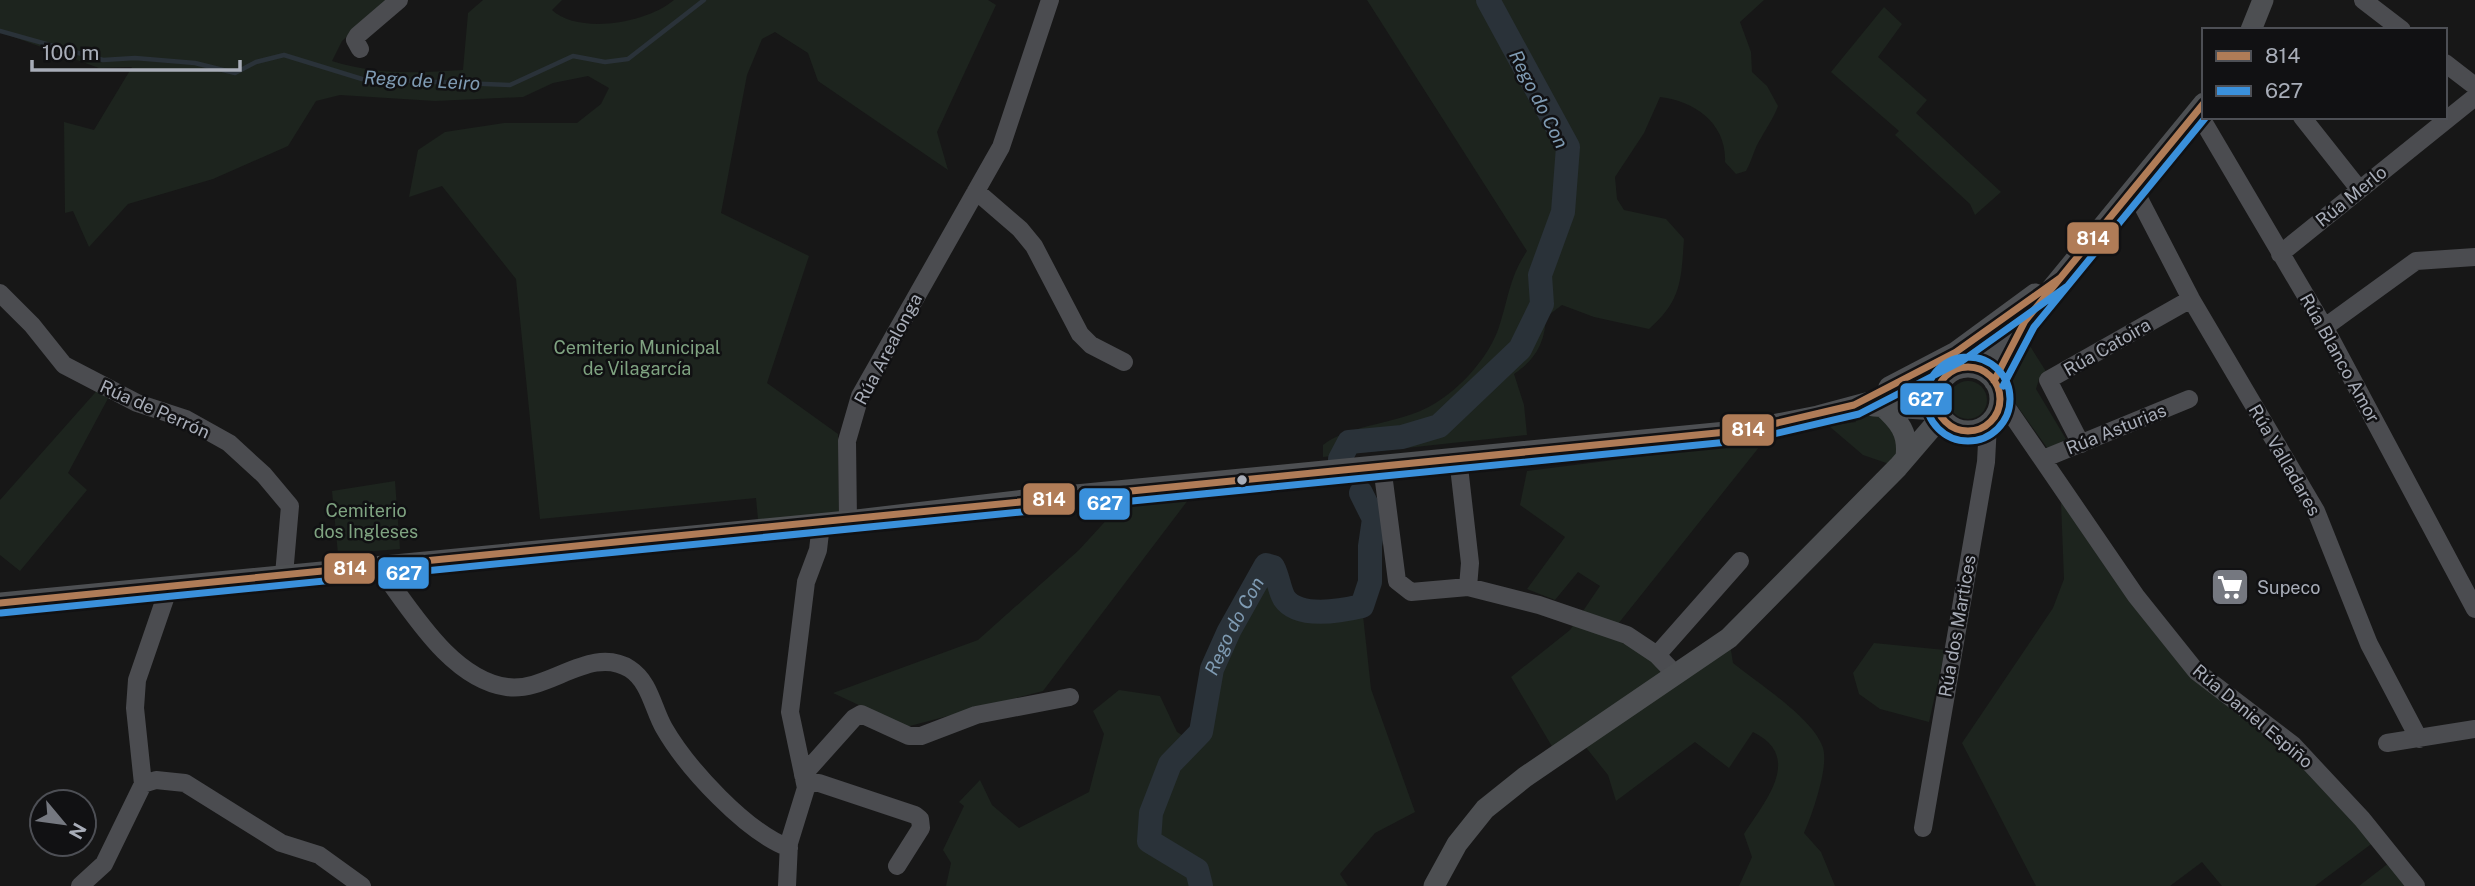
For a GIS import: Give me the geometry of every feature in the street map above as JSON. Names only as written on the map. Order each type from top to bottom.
[{"type":"main road","points":[[2252,28],[2263,0]]},
{"type":"main road","points":[[1434,886],[1457,844],[1485,809],[1525,776],[1729,638],[1902,462],[1939,413],[1937,391],[1941,383],[1956,370],[1966,368],[2025,321],[2200,107]]},
{"type":"main road","points":[[1854,405],[1956,352],[2060,278]]},
{"type":"main road","points":[[1902,462],[1958,430],[1973,431],[1989,423],[1996,414],[1997,389],[2025,321]]},
{"type":"main road","points":[[1966,368],[1987,374],[1997,389]]},
{"type":"main road","points":[[0,603],[848,522],[1024,500],[1747,430],[1795,421],[1941,383]]},
{"type":"main road","points":[[1854,405],[1939,413],[1958,430]]},
{"type":"main road","points":[[1882,407],[1900,422],[1907,443],[1902,462]]},
{"type":"street","points":[[360,49],[355,40],[358,35],[399,0]]},
{"type":"street","name":"Rúa Arealonga","points":[[848,522],[847,441],[860,396],[1001,147],[1050,0]]},
{"type":"street","points":[[2363,0],[2399,28]]},
{"type":"street","points":[[2447,65],[2475,86]]},
{"type":"street","name":"Rúa Merlo","points":[[2280,254],[2475,97]]},
{"type":"street","name":"Rúa Blanco Amor","points":[[2207,119],[2280,254],[2325,327],[2475,609]]},
{"type":"street","points":[[2304,119],[2359,189]]},
{"type":"street","name":"Rúa Valladares","points":[[2134,189],[2191,299],[2316,510],[2369,644],[2419,740]]},
{"type":"street","points":[[976,191],[1020,229],[1034,246],[1080,334],[1091,345],[1124,362]]},
{"type":"street","points":[[2325,327],[2416,261],[2475,257]]},
{"type":"street","name":"Rúa de Perrón","points":[[0,293],[64,365],[137,402],[186,419],[229,443],[264,475],[290,506],[284,575]]},
{"type":"street","name":"Rúa Catoira","points":[[2081,444],[2048,380],[2191,299]]},
{"type":"street","name":"Rúa Daniel Espiño","points":[[1997,389],[2136,596],[2196,671],[2293,745],[2362,819],[2415,884]]},
{"type":"street","name":"Rúa Asturias","points":[[2043,459],[2189,399]]},
{"type":"street","points":[[1989,423],[2007,425],[2027,436]]},
{"type":"street","name":"Rúa dos Martices","points":[[1923,828],[1986,462],[1989,423]]},
{"type":"street","points":[[1458,458],[1470,563],[1468,587]]},
{"type":"street","points":[[1382,466],[1397,581],[1410,592],[1468,587],[1600,624],[1627,635],[1657,654],[1676,675]]},
{"type":"street","points":[[787,886],[789,848],[804,781],[790,712],[806,582],[818,550],[821,524]]},
{"type":"street","points":[[1657,654],[1740,561]]},
{"type":"street","points":[[378,566],[436,645],[489,680],[508,687],[526,685],[607,662],[627,667],[639,676],[663,727],[703,779],[748,822],[774,842],[789,848]]},
{"type":"street","points":[[80,886],[104,864],[143,784],[136,718],[137,680],[169,587]]},
{"type":"street","points":[[804,781],[853,718],[862,714],[909,736],[921,736],[976,715],[1070,697]]},
{"type":"street","points":[[2387,743],[2475,729]]},
{"type":"street","points":[[143,784],[156,780],[185,783],[281,843],[319,855],[362,886]]},
{"type":"street","points":[[804,781],[820,783],[920,819],[921,828],[897,866]]},
{"type":"green space","name":"Cemiterio Municipal de Vilagarcía","points":[[0,0],[387,0],[342,41],[332,61],[364,69],[414,72],[463,70],[468,13],[483,0],[562,0],[552,10],[564,18],[595,24],[631,20],[647,15],[674,0],[988,0],[996,5],[937,132],[948,170],[818,81],[808,53],[775,32],[762,39],[747,75],[721,213],[809,256],[767,383],[838,434],[839,522],[759,530],[756,498],[540,519],[516,279],[442,186],[409,197],[418,150],[445,132],[504,123],[577,123],[601,104],[609,88],[588,76],[553,83],[523,97],[435,101],[340,95],[316,101],[288,146],[213,179],[128,204],[89,247],[73,211],[65,213],[64,122],[94,130],[132,67],[99,68],[0,32]]},
{"type":"green space","points":[[1367,0],[1764,0],[1740,22],[1751,52],[1752,72],[1767,86],[1778,106],[1746,171],[1736,174],[1725,162],[1721,136],[1706,117],[1685,104],[1660,97],[1644,133],[1615,177],[1617,199],[1624,210],[1666,219],[1684,239],[1680,278],[1674,299],[1649,329],[1594,317],[1562,305],[1546,317],[1544,335],[1538,350],[1528,363],[1514,374],[1524,405],[1527,435],[1323,457],[1323,445],[1334,438],[1421,411],[1464,381],[1494,338],[1513,279],[1527,251]]},
{"type":"green space","points":[[1884,7],[1902,24],[1878,57],[1927,100],[1916,113],[2001,192],[1975,215],[1970,204],[1895,135],[1899,131],[1831,72]]},
{"type":"green space","points":[[2030,346],[2047,373],[2039,379],[2036,389],[2066,439],[2048,449],[2010,396],[2013,380]]},
{"type":"green space","points":[[1968,381],[1981,387],[1987,400],[1981,413],[1968,419],[1955,413],[1949,400],[1955,387]]},
{"type":"green space","points":[[101,386],[112,391],[68,473],[87,490],[20,571],[0,555],[0,500]]},
{"type":"green space","points":[[1849,406],[1900,422],[1898,467],[1863,455],[1829,426],[1856,422]]},
{"type":"green space","points":[[1764,441],[1610,634],[1653,661],[1666,681],[1729,638],[1733,663],[1809,725],[1823,748],[1824,767],[1819,791],[1804,833],[1821,852],[1835,886],[1739,886],[1752,857],[1744,834],[1770,794],[1778,767],[1776,754],[1768,742],[1753,732],[1729,768],[1695,742],[1616,801],[1608,775],[1580,740],[1557,755],[1511,677],[1570,630],[1600,586],[1578,572],[1555,600],[1527,589],[1565,537],[1520,505],[1527,471]]},
{"type":"green space","name":"Cemiterio dos Ingleses","points":[[395,481],[400,549],[338,554],[332,491]]},
{"type":"green space","points":[[1201,483],[1043,691],[906,727],[833,693],[978,640],[1079,550],[1134,490]]},
{"type":"green space","points":[[2061,502],[2196,671],[2260,717],[2378,839],[2315,886],[2222,886],[2202,862],[2170,886],[2036,886],[1962,743],[2053,608],[2064,579]]},
{"type":"green space","points":[[1273,567],[1284,598],[1299,609],[1320,612],[1362,606],[1371,689],[1415,812],[1375,833],[1340,874],[1348,886],[946,886],[951,863],[943,850],[964,806],[959,802],[980,780],[992,805],[1019,828],[1089,792],[1104,734],[1093,711],[1119,690],[1160,696],[1177,732],[1193,742],[1201,723],[1210,678],[1218,655],[1261,570]]},
{"type":"green space","points":[[1874,643],[1945,650],[1929,722],[1880,709],[1859,694],[1853,673]]},
{"type":"green space","points":[[2394,859],[2409,886],[2359,886]]},
{"type":"waterway","name":"Rego de Leiro","points":[[0,31],[103,60],[135,58],[195,63],[235,73],[256,62],[284,55],[362,79],[510,85],[573,56],[605,62],[628,59],[704,0]]},
{"type":"waterway","name":"Rego do Con","points":[[1340,459],[1349,442],[1402,437],[1439,426],[1520,349],[1542,304],[1540,275],[1563,212],[1568,147],[1488,0]]},
{"type":"waterway","name":"Rego do Con","points":[[1201,886],[1197,870],[1149,841],[1151,813],[1170,764],[1201,732],[1212,669],[1229,631],[1266,565],[1273,567],[1284,598],[1299,609],[1320,612],[1362,606],[1370,582],[1370,546],[1374,519],[1361,493]]},
{"type":"transit line","name":"814","points":[[1994,381],[2025,321],[2202,105]]},
{"type":"transit line","name":"627","points":[[2003,386],[2034,327],[2204,119]]},
{"type":"transit line","name":"814","points":[[0,603],[1747,430],[1854,405],[1956,352],[2060,278]]},
{"type":"transit line","name":"627","points":[[1,613],[1748,440],[1859,414],[1962,361],[2066,287]]},
{"type":"transit line","name":"627","points":[[1968,357],[1984,360],[1998,369],[2007,383],[2010,399],[2007,415],[1998,429],[1984,438],[1968,441],[1952,438],[1938,429],[1929,415],[1926,399],[1929,383],[1938,369],[1952,360],[1968,357]]},
{"type":"transit line","name":"814","points":[[1968,367],[1986,373],[1994,381],[2000,399],[1994,417],[1986,425],[1968,431],[1950,425],[1942,417],[1936,399],[1942,381],[1950,373],[1968,367]]},
{"type":"place","name":"Supeco","points":[[2230,587]]}]
